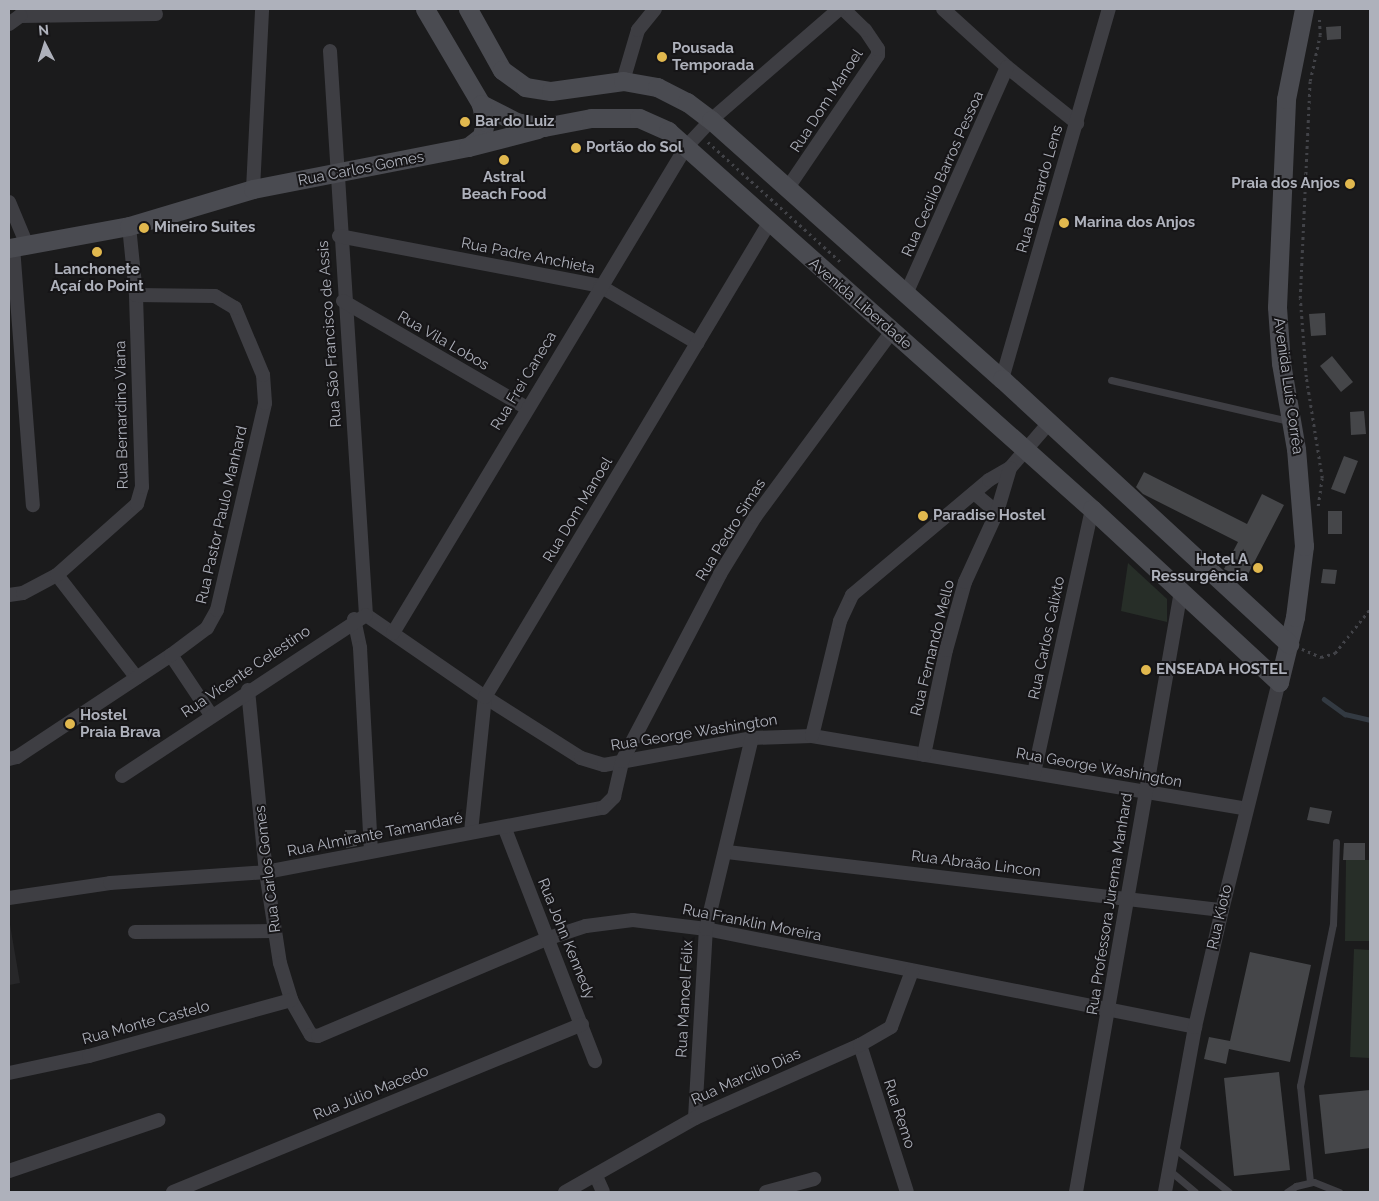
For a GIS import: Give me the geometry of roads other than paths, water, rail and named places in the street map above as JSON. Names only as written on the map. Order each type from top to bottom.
[{"type":"main road","points":[[425,9],[481,104],[485,122],[482,136],[468,148]]},
{"type":"main road","points":[[468,9],[502,70],[525,87],[552,91],[623,80],[657,87],[686,102],[711,120],[1002,379],[1289,644]]},
{"type":"main road","name":"Avenida Luís Corrêa","points":[[1289,644],[1299,588],[1304,533],[1292,422],[1279,347],[1278,281],[1286,100],[1311,10]]},
{"type":"main road","name":"Avenida Liberdade","points":[[481,104],[516,122],[544,127],[591,118],[638,118],[668,131],[1092,509],[1279,682]]},
{"type":"main road","name":"Rua Carlos Gomes","points":[[16,247],[129,226],[253,189],[468,148],[544,127]]},
{"type":"main road","name":"Rua Kioto","points":[[1279,682],[1289,644]]},
{"type":"street","points":[[253,189],[262,9]]},
{"type":"street","points":[[623,80],[638,30],[655,9]]},
{"type":"street","name":"Rua Frei Caneca","points":[[394,633],[600,286],[686,147],[711,120],[841,9]]},
{"type":"street","name":"Rua Dom Manoel","points":[[787,189],[878,55],[878,49],[865,30],[841,9]]},
{"type":"street","points":[[943,9],[1006,67],[1076,122]]},
{"type":"street","name":"Rua Bernardo Lens","points":[[1002,379],[1109,9]]},
{"type":"street","points":[[17,16],[156,14]]},
{"type":"street","name":"Rua São Francisco de Assis","points":[[330,51],[371,851]]},
{"type":"street","name":"Rua Cecilio Barros Pessoa","points":[[906,294],[1006,67]]},
{"type":"street","points":[[9,202],[16,247],[34,505]]},
{"type":"street","name":"Rua Dom Manoel","points":[[471,832],[485,697],[769,223]]},
{"type":"street","name":"Rua Bernardino Viana","points":[[9,595],[23,593],[56,575],[137,504],[142,487],[136,295],[129,226]]},
{"type":"street","name":"Rua Padre Anchieta","points":[[339,236],[600,286],[697,343]]},
{"type":"street","name":"Rua Pastor Paulo Manhard","points":[[9,759],[17,757],[137,678],[207,628],[217,610],[265,403],[263,375],[235,308],[214,296],[136,295]]},
{"type":"street","name":"Rua Vila Lobos","points":[[343,301],[527,408]]},
{"type":"street","name":"Rua Pedro Simas","points":[[622,761],[720,574],[755,517],[892,332]]},
{"type":"street","points":[[812,736],[840,621],[852,595],[974,493],[1010,468],[1049,423]]},
{"type":"street","name":"Rua Fernando Mello","points":[[924,755],[946,650],[965,582],[997,512],[1010,468]]},
{"type":"street","points":[[974,493],[997,512]]},
{"type":"street","name":"Rua Carlos Calixto","points":[[1034,773],[1092,509]]},
{"type":"street","points":[[56,575],[137,678]]},
{"type":"street","name":"Rua Professora Jurema Manhard","points":[[1076,1192],[1110,1011],[1127,898],[1181,591]]},
{"type":"street","name":"Rua George Washington","points":[[360,617],[394,633],[485,697],[581,758],[604,765],[752,738],[812,736],[1034,773],[1145,794],[1246,809]]},
{"type":"street","name":"Rua Vicente Celestino","points":[[122,776],[211,714],[360,617]]},
{"type":"street","points":[[170,654],[211,714]]},
{"type":"street","name":"Rua Kioto","points":[[1165,1192],[1196,1027],[1222,910],[1279,682]]},
{"type":"street","name":"Rua Carlos Gomes","points":[[248,690],[266,872],[275,931],[291,1000],[308,1032],[318,1036]]},
{"type":"street","name":"Rua Manoel Félix","points":[[695,1118],[706,928],[727,852],[752,738]]},
{"type":"street","name":"Rua Almirante Tamandaré","points":[[9,898],[110,883],[266,872],[322,864],[371,851],[471,832],[505,829],[603,808],[614,797],[622,761]]},
{"type":"street","name":"Rua John Kennedy","points":[[505,829],[549,938],[595,1061]]},
{"type":"street","name":"Rua Abraão Lincon","points":[[727,852],[1222,910]]},
{"type":"street","name":"Rua Franklin Moreira","points":[[318,1036],[549,938],[586,926],[633,920],[706,928],[1196,1027]]},
{"type":"street","points":[[135,932],[275,931]]},
{"type":"street","name":"Rua Marcílio Dias","points":[[565,1192],[695,1118],[860,1045],[891,1027],[912,971]]},
{"type":"street","name":"Rua Monte Castelo","points":[[9,1073],[89,1056],[291,1000]]},
{"type":"street","name":"Rua Júlio Macedo","points":[[173,1192],[582,1024]]},
{"type":"street","name":"Rua Remo","points":[[860,1045],[907,1192]]},
{"type":"street","points":[[9,1171],[160,1120]]},
{"type":"street","points":[[596,1176],[603,1192]]},
{"type":"street","points":[[766,1192],[814,1179]]},
{"type":"lane","points":[[1111,380],[1292,422]]},
{"type":"lane","points":[[1310,1182],[1300,1086],[1333,924],[1336,842]]},
{"type":"lane","points":[[1173,1147],[1229,1192]]},
{"type":"lane","points":[[1169,1170],[1195,1192]]},
{"type":"lane","points":[[1287,1192],[1310,1182],[1322,1183],[1339,1192]]},
{"type":"waterway","points":[[1324,699],[1345,714],[1370,720]]},
{"type":"place","name":"Pousada Temporada","points":[[662,57]]},
{"type":"place","name":"Bar do Luiz","points":[[465,122]]},
{"type":"place","name":"Portão do Sol","points":[[576,148]]},
{"type":"place","name":"Astral Beach Food","points":[[504,160]]},
{"type":"place","name":"Praia dos Anjos","points":[[1350,184]]},
{"type":"place","name":"Marina dos Anjos","points":[[1064,223]]},
{"type":"place","name":"Mineiro Suites","points":[[144,228]]},
{"type":"place","name":"Lanchonete Açaí do Point","points":[[97,252]]},
{"type":"place","name":"Paradise Hostel","points":[[923,516]]},
{"type":"place","name":"Hotel A Ressurgência","points":[[1258,568]]},
{"type":"place","name":"ENSEADA HOSTEL","points":[[1146,670]]},
{"type":"place","name":"Hostel Praia Brava","points":[[70,724]]}]
